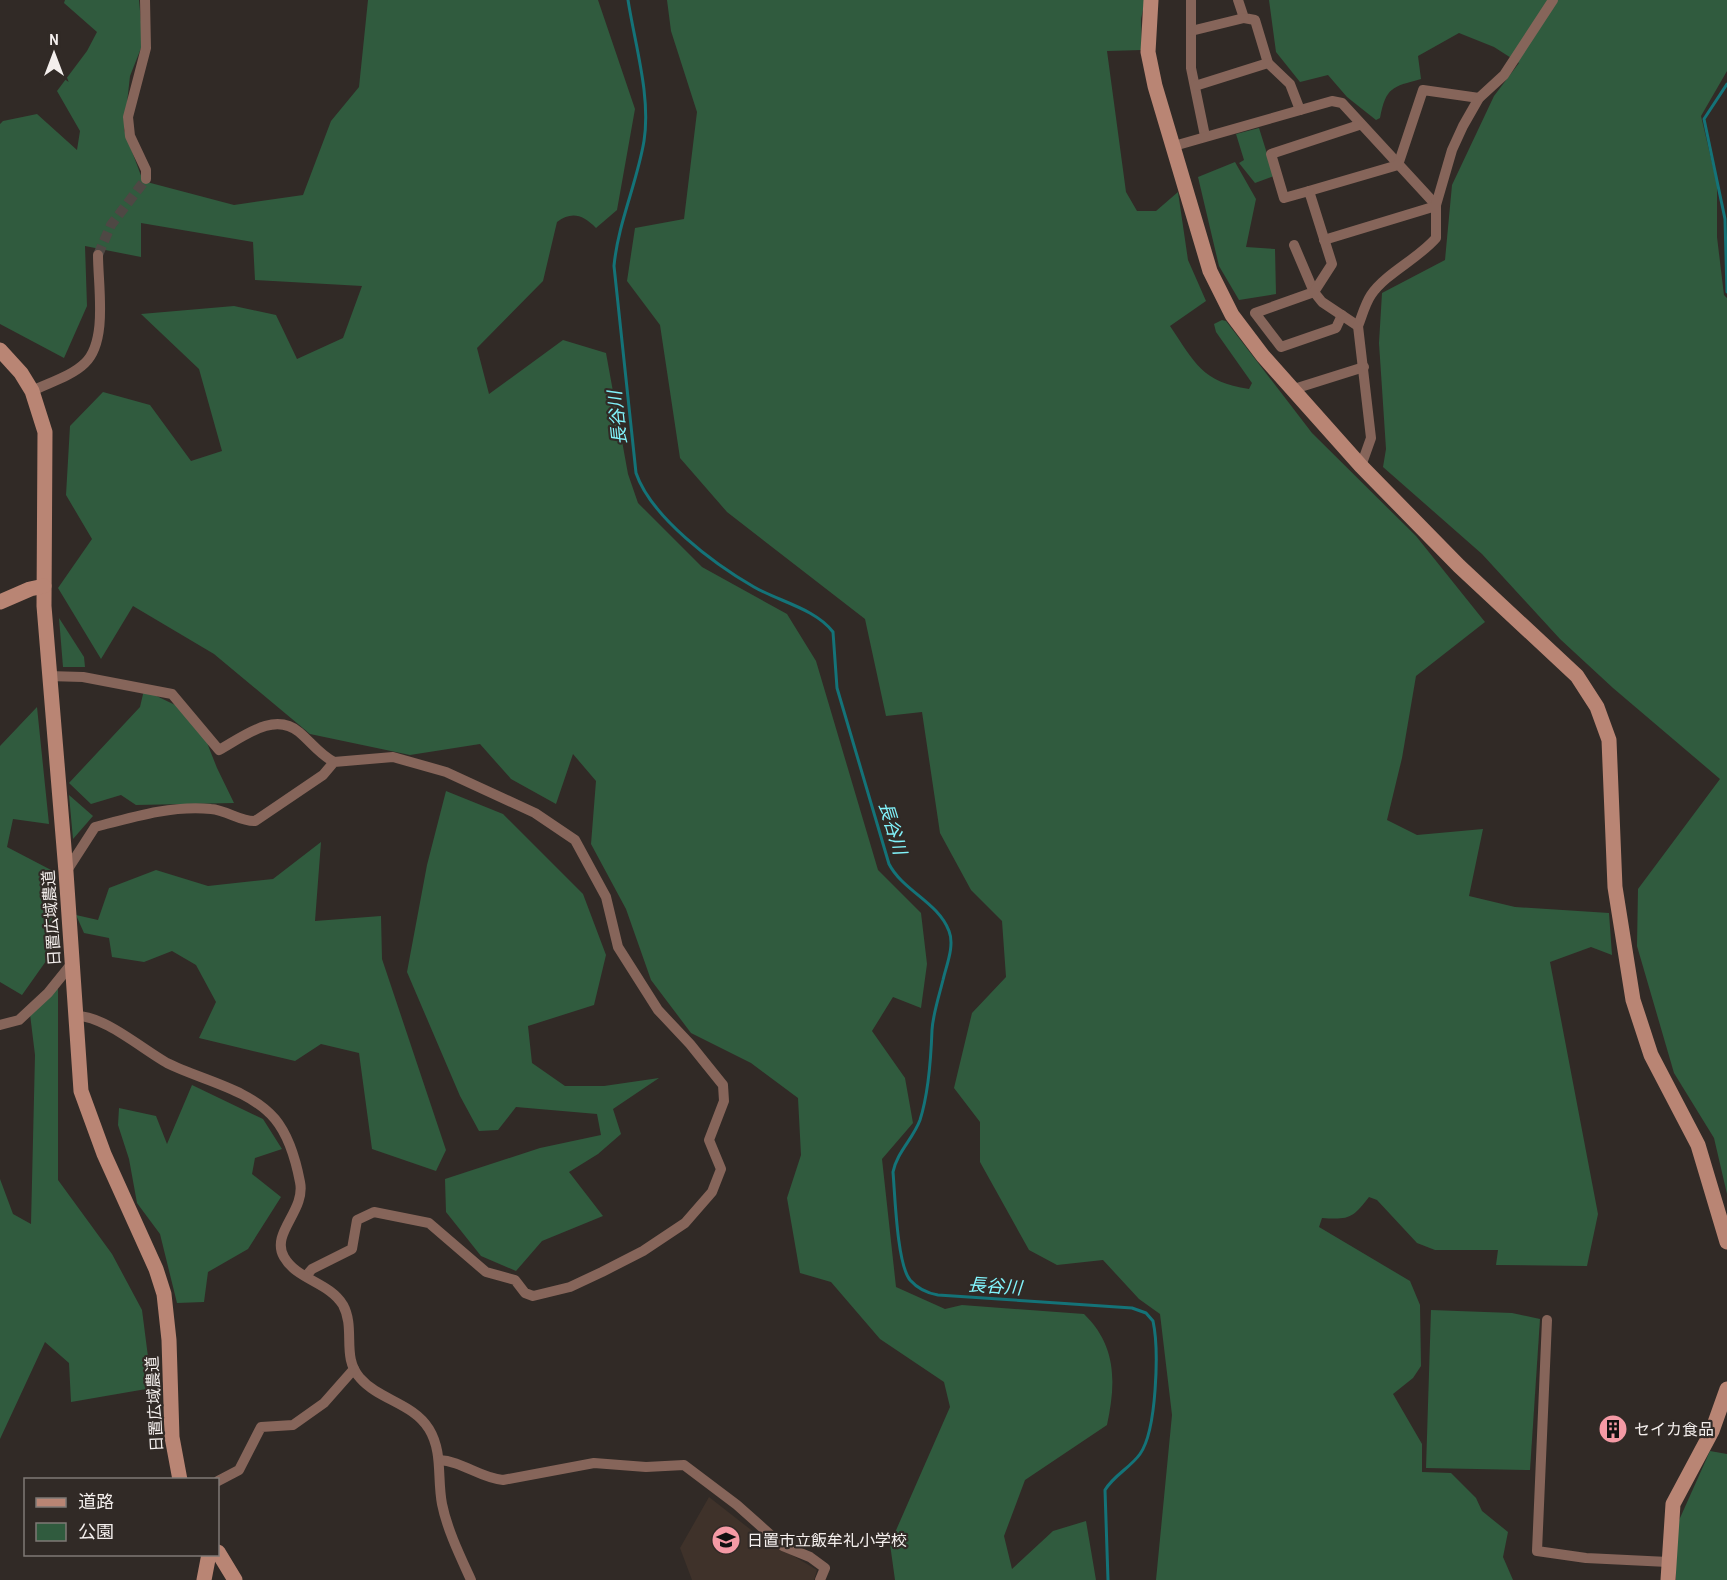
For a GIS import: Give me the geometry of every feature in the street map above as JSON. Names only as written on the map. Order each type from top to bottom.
[{"type":"street","points":[[145,0],[146,48],[137,73],[128,117],[130,136],[146,170],[146,179]]},
{"type":"street","points":[[1151,0],[1148,52],[1190,206],[1220,294],[1232,315],[1257,348],[1361,466],[1459,566],[1577,676],[1598,707],[1609,740],[1615,887],[1627,972],[1638,1022],[1651,1055],[1698,1145],[1727,1242]]},
{"type":"street","points":[[1191,0],[1191,68],[1205,136]]},
{"type":"street","points":[[1238,0],[1244,18]]},
{"type":"street","points":[[1361,466],[1371,438],[1358,326],[1371,295],[1423,254],[1436,238],[1436,206],[1452,150],[1479,99],[1504,75],[1553,0]]},
{"type":"street","points":[[1191,31],[1244,18],[1255,20],[1268,63],[1290,84],[1300,110]]},
{"type":"street","points":[[1195,86],[1268,63]]},
{"type":"street","points":[[1398,165],[1423,90],[1479,99]]},
{"type":"street","points":[[1174,146],[1332,101],[1342,103],[1359,125],[1436,206]]},
{"type":"street","points":[[1359,125],[1271,154],[1284,198],[1398,165]]},
{"type":"street","points":[[1309,191],[1332,264],[1314,292],[1256,312],[1281,347],[1336,328],[1342,315]]},
{"type":"street","points":[[1324,240],[1436,206]]},
{"type":"street","points":[[1294,245],[1314,292],[1358,326]]},
{"type":"street","points":[[32,391],[78,369],[94,351],[100,327],[98,255]]},
{"type":"street","name":"日置広域農道","points":[[0,350],[21,373],[32,391],[41,413],[45,438],[44,586],[48,676],[73,962],[79,1079],[88,1114],[156,1269],[164,1294],[169,1340],[172,1437],[180,1478]]},
{"type":"street","points":[[1294,389],[1364,366]]},
{"type":"street","points":[[0,602],[30,589],[44,586]]},
{"type":"street","points":[[48,676],[83,677],[172,694],[219,750],[267,724],[279,722],[298,731],[321,755],[334,762],[393,757],[446,772],[536,813],[575,840],[597,876],[606,897],[618,947],[657,1010],[690,1044],[723,1085],[724,1101],[709,1140],[721,1169],[712,1191],[685,1223],[643,1251],[570,1287],[533,1296],[525,1293],[515,1280],[486,1272],[429,1224],[374,1212],[357,1220],[352,1249],[312,1269],[306,1276]]},
{"type":"street","points":[[66,872],[95,827],[143,814],[190,808],[225,810],[248,822],[255,821],[322,775],[334,762]]},
{"type":"street","points":[[0,1025],[19,1020],[48,993],[73,962]]},
{"type":"street","points":[[76,1016],[92,1017],[168,1063],[255,1102],[276,1120],[292,1152],[301,1190],[298,1207],[281,1237],[282,1253],[293,1268],[336,1296],[345,1310],[349,1328],[350,1359],[354,1369],[370,1386],[422,1420],[433,1437],[439,1460],[444,1511],[471,1580]]},
{"type":"street","points":[[1547,1320],[1537,1551],[1586,1558],[1668,1562]]},
{"type":"street","points":[[219,1480],[239,1470],[261,1427],[293,1425],[324,1403],[354,1369]]},
{"type":"street","points":[[1668,1580],[1673,1504],[1712,1431],[1727,1389]]},
{"type":"street","points":[[439,1460],[449,1461],[490,1479],[503,1480],[594,1463],[646,1467],[684,1466],[737,1505],[783,1546],[810,1557],[825,1568],[820,1580]]},
{"type":"street","points":[[219,1554],[236,1580]]},
{"type":"street","points":[[204,1580],[209,1556]]},
{"type":"shaded area","name":"日置市立飯牟礼小学校","points":[[709,1497],[755,1533],[817,1570],[814,1580],[692,1580],[680,1548]]},
{"type":"green space","points":[[65,0],[139,0],[143,43],[130,76],[124,130],[143,181],[234,205],[303,195],[331,121],[359,87],[368,0],[598,0],[635,109],[617,210],[596,228],[587,220],[577,216],[568,216],[557,222],[543,281],[477,348],[489,394],[563,340],[606,353],[628,474],[638,503],[702,567],[787,614],[816,661],[878,870],[921,913],[927,964],[921,1008],[893,997],[872,1031],[905,1078],[913,1123],[882,1159],[896,1287],[945,1309],[962,1305],[1084,1314],[1095,1326],[1103,1339],[1111,1366],[1112,1394],[1107,1425],[1025,1480],[1004,1536],[1012,1569],[1053,1531],[1086,1521],[1096,1580],[895,1580],[890,1544],[950,1407],[944,1382],[880,1339],[831,1282],[800,1273],[787,1198],[801,1155],[798,1098],[751,1063],[691,1033],[651,980],[626,909],[591,844],[596,781],[573,754],[556,804],[511,779],[480,744],[410,755],[310,734],[214,654],[133,606],[101,659],[58,588],[92,539],[66,495],[70,426],[103,392],[150,405],[191,461],[222,451],[199,369],[141,314],[234,306],[276,315],[297,359],[343,338],[362,286],[255,280],[253,242],[141,223],[141,257],[85,246],[87,306],[64,358],[0,324],[0,124],[3,121],[37,114],[77,150],[80,131],[57,91],[87,51],[97,32],[64,3]]},
{"type":"green space","points":[[667,0],[1145,0],[1141,19],[1142,50],[1107,51],[1126,192],[1137,211],[1156,211],[1178,192],[1188,260],[1206,301],[1170,326],[1201,369],[1220,381],[1249,389],[1252,383],[1216,332],[1214,324],[1222,320],[1226,321],[1312,433],[1416,536],[1485,622],[1416,676],[1402,758],[1387,820],[1417,835],[1483,829],[1469,896],[1515,907],[1609,913],[1612,955],[1591,947],[1550,962],[1598,1214],[1587,1266],[1496,1265],[1498,1250],[1435,1250],[1417,1243],[1377,1200],[1369,1197],[1350,1216],[1338,1219],[1322,1218],[1319,1227],[1410,1281],[1420,1305],[1421,1366],[1413,1378],[1393,1394],[1422,1444],[1422,1472],[1451,1473],[1476,1498],[1482,1511],[1508,1532],[1503,1557],[1513,1580],[1156,1580],[1172,1415],[1160,1314],[1139,1299],[1103,1260],[1057,1265],[1029,1250],[980,1162],[980,1122],[954,1088],[972,1013],[1006,977],[1002,921],[971,890],[940,833],[922,712],[886,716],[865,619],[727,512],[680,458],[660,325],[627,281],[635,228],[684,219],[697,112],[671,31]]},
{"type":"green space","points":[[1269,0],[1727,0],[1727,71],[1701,116],[1717,184],[1717,237],[1724,295],[1727,298],[1727,1194],[1714,1138],[1674,1073],[1637,946],[1638,889],[1720,779],[1613,688],[1560,639],[1482,554],[1383,467],[1386,449],[1379,343],[1382,293],[1445,260],[1452,185],[1494,96],[1519,63],[1494,47],[1459,33],[1418,56],[1421,79],[1392,90],[1385,100],[1380,118],[1376,120],[1347,97],[1328,75],[1300,82],[1276,52]]},
{"type":"green space","points":[[1259,128],[1274,176],[1255,183],[1239,163],[1244,160],[1236,134]]},
{"type":"green space","points":[[1235,162],[1256,199],[1246,247],[1275,249],[1276,294],[1239,300],[1219,266],[1198,177]]},
{"type":"green space","points":[[59,618],[84,657],[85,667],[63,667]]},
{"type":"green space","points":[[144,690],[196,715],[234,803],[136,805],[121,795],[91,804],[69,783],[140,707]]},
{"type":"green space","points":[[37,707],[49,824],[13,819],[7,847],[53,871],[51,954],[22,995],[0,982],[0,746]]},
{"type":"green space","points":[[446,791],[503,814],[583,894],[606,955],[594,1005],[528,1026],[532,1063],[565,1086],[604,1086],[659,1078],[613,1109],[621,1134],[598,1154],[569,1172],[603,1216],[542,1241],[516,1271],[481,1256],[446,1212],[445,1179],[540,1148],[601,1135],[597,1114],[516,1107],[498,1130],[479,1131],[460,1096],[407,972],[427,865]]},
{"type":"green space","points":[[69,795],[93,816],[73,839]]},
{"type":"green space","points":[[321,842],[315,921],[381,916],[382,959],[446,1150],[436,1171],[372,1149],[359,1053],[321,1044],[295,1061],[199,1038],[216,1002],[196,965],[172,951],[144,962],[112,957],[109,938],[84,933],[76,915],[98,920],[109,888],[156,870],[208,886],[273,879]]},
{"type":"green space","points":[[58,988],[58,1180],[112,1254],[142,1310],[152,1388],[71,1402],[69,1363],[45,1342],[0,1439],[0,1179],[13,1214],[31,1224],[35,1055],[30,1014]]},
{"type":"green space","points":[[192,1085],[263,1119],[282,1149],[255,1158],[252,1174],[281,1197],[248,1249],[208,1272],[204,1302],[177,1303],[160,1234],[137,1203],[129,1159],[118,1125],[119,1108],[156,1116],[167,1144]]},
{"type":"green space","points":[[1431,1310],[1512,1313],[1540,1319],[1530,1470],[1426,1468]]},
{"type":"green space","points":[[1710,1451],[1727,1454],[1727,1580],[1676,1580],[1676,1527]]},
{"type":"waterway","name":"長谷川","points":[[628,0],[644,88],[646,124],[641,157],[619,234],[614,266],[636,473],[655,506],[669,522],[703,552],[754,587],[817,617],[833,632],[837,688],[889,864],[903,882],[937,912],[949,931],[951,949],[934,1018],[926,1098],[917,1127],[898,1158],[893,1172],[899,1245],[910,1280],[922,1290],[938,1295],[1132,1308],[1146,1313],[1153,1321],[1156,1350],[1155,1389],[1146,1443],[1136,1459],[1105,1490],[1108,1580]]},
{"type":"waterway","points":[[1727,84],[1704,119],[1725,219],[1727,292]]},
{"type":"tunnel","points":[[98,255],[111,225],[146,179]]},
{"type":"place","name":"セイカ食品","points":[[1613,1429]]},
{"type":"place","name":"日置市立飯牟礼小学校","points":[[726,1540]]}]
